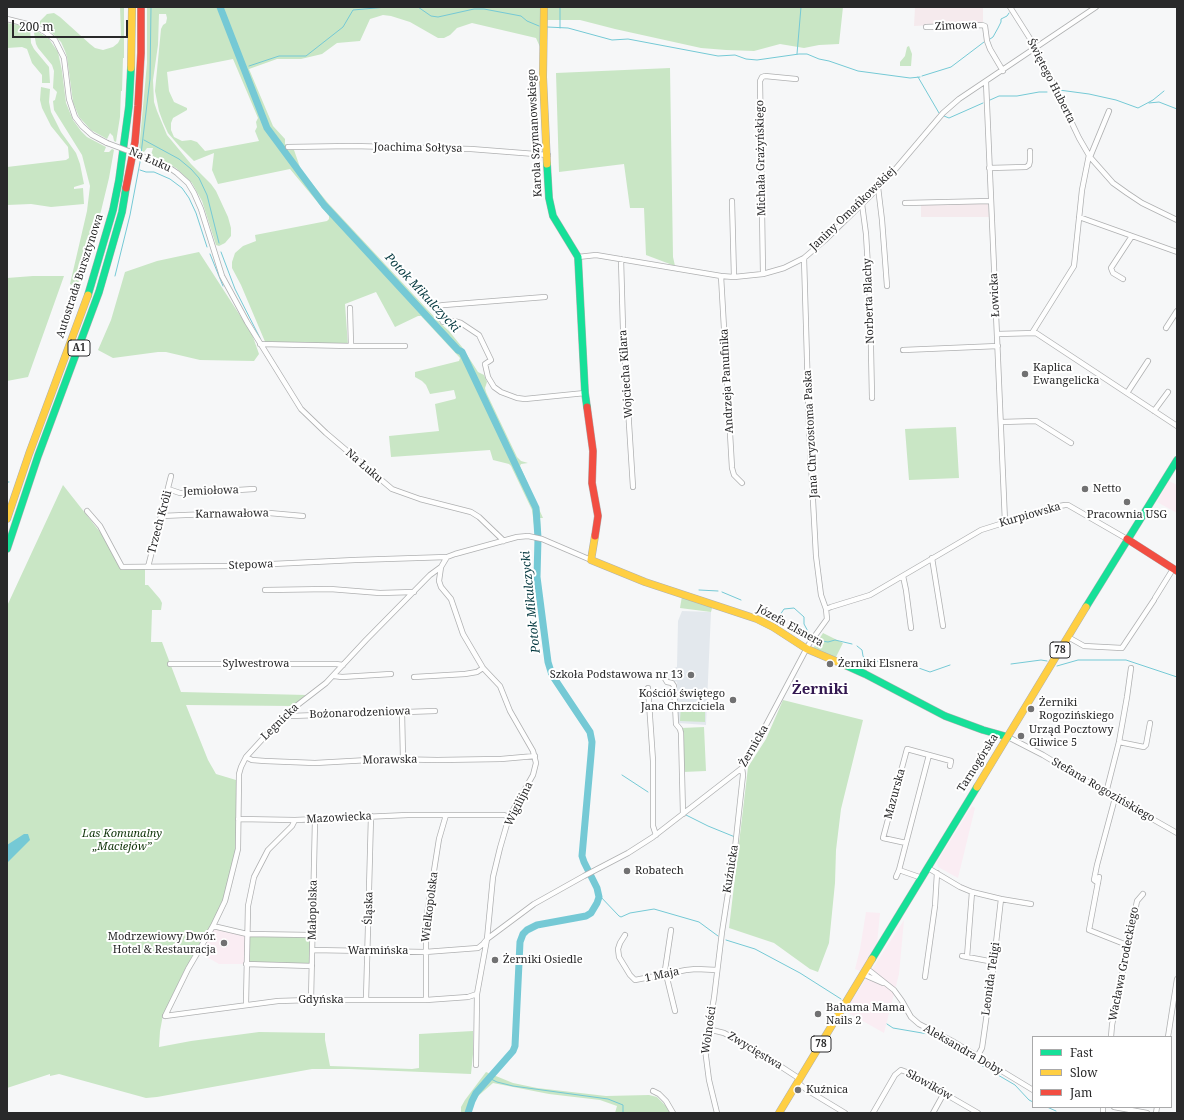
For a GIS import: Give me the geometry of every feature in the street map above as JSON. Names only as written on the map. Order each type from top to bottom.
[{"type":"main road","name":"Autostrada Bursztynowa","points":[[7,519],[90,290],[111,217],[120,172],[129,106],[132,52],[132,7]]},
{"type":"main road","name":"Autostrada Bursztynowa","points":[[7,549],[38,456],[99,292],[122,212],[131,165],[138,106],[141,53],[141,7]]},
{"type":"main road","name":"Karola Szymanowskiego","points":[[544,7],[543,77],[548,155],[548,189],[551,210],[556,222],[578,257],[585,394],[593,451],[592,483],[598,516],[591,560]]},
{"type":"main road","name":"Tarnogórska","points":[[799,1080],[1177,460]]},
{"type":"main road","points":[[1127,540],[1175,570]]},
{"type":"main road","name":"Józefa Elsnera","points":[[591,560],[645,582],[757,619],[774,627],[808,649],[865,674],[945,716],[983,730],[1008,737]]},
{"type":"main road","name":"78","points":[[779,1113],[799,1080]]},
{"type":"street","name":"Świętego Huberta","points":[[1010,7],[1036,48],[1089,156],[1113,183],[1126,193],[1142,203],[1177,220]]},
{"type":"street","name":"Janiny Omańkowskiej","points":[[578,257],[596,255],[734,277],[763,274],[784,268],[804,258],[862,204],[943,113],[960,99],[1096,7]]},
{"type":"street","name":"Na Łuku","points":[[7,19],[35,26],[54,40],[64,58],[69,99],[75,117],[85,130],[96,138],[107,143],[167,166],[188,183],[201,209],[222,276],[260,344],[301,409],[326,433],[392,489],[406,495],[471,512],[479,517],[504,541]]},
{"type":"street","name":"Zimowa","points":[[926,26],[985,26],[987,41],[990,49],[1003,70]]},
{"type":"street","name":"Michała Grażyńskiego","points":[[763,274],[760,81],[762,77],[765,76],[796,79]]},
{"type":"street","name":"Łowicka","points":[[986,82],[1005,522]]},
{"type":"street","points":[[1032,333],[1074,266],[1085,170],[1089,156],[1109,111]]},
{"type":"street","name":"Joachima Sołtysa","points":[[288,147],[357,146],[471,149],[548,155]]},
{"type":"street","points":[[989,168],[1029,166],[1030,151]]},
{"type":"street","points":[[878,187],[887,286]]},
{"type":"street","points":[[732,201],[734,277]]},
{"type":"street","points":[[904,203],[991,201]]},
{"type":"street","name":"Norberta Blachy","points":[[862,204],[866,234],[870,301],[872,398]]},
{"type":"street","points":[[1079,217],[1177,252]]},
{"type":"street","points":[[1123,279],[1113,273],[1111,268],[1132,236]]},
{"type":"street","name":"Jana Chryzostoma Paska","points":[[804,258],[809,427],[816,556],[821,595],[826,609]]},
{"type":"street","name":"Wojciecha Kilara","points":[[621,260],[623,329],[634,488]]},
{"type":"street","name":"Andrzeja Panufnika","points":[[721,276],[732,468],[734,475],[742,483]]},
{"type":"street","points":[[545,297],[444,305],[437,306],[437,310],[443,322],[454,321],[461,323],[479,335],[491,360],[485,364],[488,377],[494,387],[501,392],[513,397],[525,399],[585,394]]},
{"type":"street","points":[[350,308],[351,346]]},
{"type":"street","points":[[1166,328],[1177,311]]},
{"type":"street","points":[[997,334],[1036,333],[1177,426]]},
{"type":"street","points":[[260,344],[406,346]]},
{"type":"street","points":[[903,350],[998,346]]},
{"type":"street","points":[[1127,394],[1148,361]]},
{"type":"street","points":[[1154,412],[1168,392]]},
{"type":"street","points":[[1001,422],[1036,421],[1071,443]]},
{"type":"street","name":"Trzech Króli","points":[[148,567],[172,476]]},
{"type":"street","name":"Jemiołowa","points":[[168,489],[180,493],[254,489]]},
{"type":"street","name":"Kurpiowska","points":[[826,609],[870,595],[973,534],[1005,522],[1065,505],[1076,509],[1127,540]]},
{"type":"street","name":"Stepowa","points":[[87,510],[100,526],[122,567],[231,566],[447,557]]},
{"type":"street","name":"Karnawałowa","points":[[161,516],[258,512],[303,516]]},
{"type":"street","name":"Józefa Elsnera","points":[[504,541],[517,537],[534,537],[591,560]]},
{"type":"street","points":[[447,557],[504,541]]},
{"type":"street","name":"Legnicka","points":[[165,1016],[191,964],[226,902],[238,849],[238,780],[241,767],[246,758],[286,715],[334,676],[342,665],[430,575],[441,567],[447,557]]},
{"type":"street","points":[[932,558],[939,592],[943,626]]},
{"type":"street","points":[[441,567],[439,581],[441,587],[451,599],[463,634],[483,668],[500,686],[510,711],[525,735],[535,756]]},
{"type":"street","points":[[1068,637],[1084,646],[1122,648],[1175,570]]},
{"type":"street","points":[[902,576],[906,590],[911,628]]},
{"type":"street","points":[[265,590],[330,589],[380,593],[414,592]]},
{"type":"street","points":[[808,649],[826,619],[826,609]]},
{"type":"street","name":"Żernicka","points":[[487,939],[534,904],[594,870],[628,853],[656,835],[742,768],[808,649]]},
{"type":"street","name":"Sylwestrowa","points":[[170,664],[342,665]]},
{"type":"street","points":[[414,677],[465,674],[477,672],[483,668]]},
{"type":"street","points":[[1106,793],[1119,742],[1131,668]]},
{"type":"street","points":[[334,676],[342,677],[391,674]]},
{"type":"street","points":[[664,677],[667,682],[672,683],[674,686],[676,724],[681,733],[683,814]]},
{"type":"street","points":[[648,688],[653,761],[653,826],[656,835]]},
{"type":"street","name":"Bożonarodzeniowa","points":[[286,715],[435,711]]},
{"type":"street","points":[[402,712],[403,759]]},
{"type":"street","points":[[1119,742],[1144,747],[1146,745],[1150,723]]},
{"type":"street","name":"Stefana Rogozińskiego","points":[[1008,737],[1043,755],[1177,833]]},
{"type":"street","name":"Mazurska","points":[[906,844],[883,838],[907,749],[951,761],[950,766]]},
{"type":"street","name":"Mazurska","points":[[896,877],[929,755]]},
{"type":"street","name":"Morawska","points":[[246,758],[265,761],[315,763],[403,759],[501,759],[535,756]]},
{"type":"street","name":"Wigilijna","points":[[476,1065],[477,994],[487,939],[493,877],[509,817],[533,776],[536,763],[535,756]]},
{"type":"street","name":"Kuźnicka","points":[[717,970],[735,848],[743,775],[742,768]]},
{"type":"street","points":[[1098,883],[1094,880],[1096,865],[1115,798]]},
{"type":"street","name":"Wielkopolska","points":[[426,1000],[425,952],[428,913],[439,839],[446,815]]},
{"type":"street","name":"Mazowiecka","points":[[246,1004],[248,906],[254,877],[268,850],[292,826],[295,820],[371,816],[504,815],[509,817]]},
{"type":"street","name":"Śląska","points":[[366,1000],[371,816]]},
{"type":"street","points":[[238,819],[295,820]]},
{"type":"street","name":"Małopolska","points":[[311,1000],[315,820]]},
{"type":"street","points":[[928,868],[960,887],[972,892],[1031,904]]},
{"type":"street","points":[[899,870],[922,878]]},
{"type":"street","points":[[924,977],[933,922],[937,873]]},
{"type":"street","points":[[1099,877],[1089,930],[1127,945]]},
{"type":"street","points":[[972,892],[964,956],[994,962]]},
{"type":"street","name":"Wacława Grodeckiego","points":[[1111,1036],[1127,945],[1137,901],[1142,894]]},
{"type":"street","name":"Leonida Teligi","points":[[976,1057],[982,1048],[1001,899]]},
{"type":"street","points":[[213,926],[247,934],[312,935]]},
{"type":"street","points":[[671,930],[666,970],[675,1011]]},
{"type":"street","name":"1 Maja","points":[[625,936],[618,949],[619,957],[630,975],[635,980],[696,969],[717,970]]},
{"type":"street","name":"Warmińska","points":[[312,950],[425,952],[478,948],[487,939]]},
{"type":"street","points":[[246,964],[312,966]]},
{"type":"street","name":"Wolności","points":[[717,970],[704,1054],[717,1113]]},
{"type":"street","name":"Aleksandra Doby","points":[[865,972],[867,976],[894,990],[911,1017],[919,1024],[954,1042],[976,1057],[1032,1089]]},
{"type":"street","points":[[1168,1036],[1177,979]]},
{"type":"street","name":"Gdyńska","points":[[165,1016],[246,1004],[278,1001],[426,1000],[468,997],[477,994]]},
{"type":"street","name":"Zwycięstwa","points":[[708,1029],[724,1033],[754,1049],[799,1080],[807,1090],[845,1113]]},
{"type":"street","name":"Słowików","points":[[873,1113],[895,1075],[901,1070],[909,1073],[978,1113]]},
{"type":"street","points":[[653,1091],[659,1094],[666,1101],[673,1113]]},
{"type":"street","points":[[933,1113],[944,1094]]},
{"type":"street","points":[[1120,1108],[1148,1113]]},
{"type":"shaded area","points":[[915,7],[983,7],[983,23],[914,26]]},
{"type":"shaded area","points":[[988,202],[989,217],[921,217],[921,203]]},
{"type":"shaded area","points":[[1169,481],[1177,485],[1177,513],[1157,502]]},
{"type":"shaded area","name":"Szkoła Podstawowa nr 13","points":[[682,611],[711,612],[706,725],[678,723],[677,682],[674,681],[674,668],[677,667],[678,621]]},
{"type":"shaded area","points":[[972,806],[975,808],[958,878],[938,867],[937,862]]},
{"type":"shaded area","points":[[866,912],[880,913],[877,944],[860,971],[855,969]]},
{"type":"shaded area","points":[[904,920],[899,974],[884,1033],[845,1011]]},
{"type":"shaded area","name":"Modrzewiowy Dwór. Hotel & Restauracja","points":[[212,928],[245,934],[245,964],[219,964],[198,952]]},
{"type":"green space","points":[[120,7],[124,7],[124,58],[120,117],[116,142],[110,133],[107,139],[91,130],[79,117],[73,102],[65,51],[61,42],[49,30],[40,24],[40,21],[47,14],[54,13],[95,48],[103,50],[113,47],[118,43],[121,37]]},
{"type":"green space","points":[[147,7],[540,7],[540,47],[536,38],[472,23],[457,28],[450,35],[444,38],[438,38],[410,22],[383,15],[370,19],[360,41],[337,43],[322,54],[301,59],[277,59],[249,69],[273,126],[285,139],[285,144],[294,150],[301,170],[328,203],[449,331],[462,347],[478,372],[484,375],[487,382],[485,388],[486,392],[517,457],[521,461],[528,463],[521,464],[520,466],[543,518],[540,518],[541,536],[535,533],[532,510],[511,466],[509,464],[493,460],[490,450],[391,457],[389,436],[439,431],[435,404],[456,398],[454,390],[430,394],[426,385],[415,377],[415,372],[459,361],[460,358],[421,316],[395,327],[376,292],[345,304],[348,346],[266,344],[241,285],[232,268],[235,253],[243,246],[256,241],[255,235],[327,221],[329,216],[290,169],[218,184],[212,170],[214,153],[194,161],[168,133],[159,111],[155,91],[161,29],[166,23],[167,18],[166,14],[159,14],[158,45],[153,80],[154,102],[167,135],[191,164],[211,184],[216,191],[228,217],[231,228],[231,236],[225,243],[219,246],[216,245],[202,201],[192,183],[176,168],[151,155],[153,148],[147,148],[144,152],[139,150],[147,63]],"holes":[[[233,59],[258,118],[255,131],[259,141],[205,151],[197,142],[191,140],[182,141],[174,137],[171,130],[173,118],[187,110],[187,108],[174,102],[169,91],[167,72]]]},
{"type":"green space","points":[[547,7],[843,7],[839,44],[819,45],[804,48],[780,44],[754,51],[701,48],[580,20],[547,20]]},
{"type":"green space","points":[[7,23],[30,27],[31,43],[49,67],[50,83],[42,83],[42,75],[32,63],[27,49],[22,47],[7,48]]},
{"type":"green space","points":[[37,31],[49,39],[58,52],[66,103],[73,120],[87,137],[106,147],[104,152],[109,152],[112,149],[114,150],[101,211],[77,287],[70,284],[87,211],[90,186],[82,155],[54,110],[53,101],[55,100],[57,92],[53,88],[54,71],[52,65],[36,44],[34,33]]},
{"type":"green space","points":[[909,46],[912,54],[911,66],[900,66],[900,62],[905,56],[907,47]]},
{"type":"green space","points":[[670,68],[673,257],[675,266],[646,255],[644,208],[630,208],[624,164],[559,172],[556,73]]},
{"type":"green space","points":[[41,87],[50,89],[49,102],[51,112],[61,132],[76,153],[84,184],[74,187],[74,189],[83,188],[84,204],[51,207],[31,204],[7,205],[7,167],[66,160],[69,158],[68,147],[51,126],[42,108],[40,100]]},
{"type":"green space","points":[[199,252],[252,334],[259,354],[254,361],[200,360],[166,352],[113,358],[98,350],[111,320],[125,272],[157,261]]},
{"type":"green space","points":[[64,276],[28,377],[7,381],[7,278]]},
{"type":"green space","points":[[956,427],[959,478],[909,480],[905,429]]},
{"type":"green space","name":"Las Komunalny „Maciejów”","points":[[63,485],[115,551],[122,569],[145,568],[145,585],[148,585],[162,603],[161,610],[152,610],[151,642],[162,642],[181,692],[307,695],[293,706],[186,705],[208,760],[216,774],[236,780],[238,795],[238,849],[225,901],[198,952],[186,967],[163,1015],[159,1047],[259,1032],[325,1033],[330,1066],[412,1069],[419,1068],[419,1034],[473,1031],[471,1074],[312,1069],[146,1098],[59,1074],[50,1076],[50,1074],[7,1088],[7,606]]},
{"type":"green space","points":[[682,596],[713,605],[711,612],[680,608]]},
{"type":"green space","points":[[823,633],[843,643],[835,659],[812,650]]},
{"type":"green space","points":[[783,700],[863,720],[841,809],[836,850],[835,883],[829,943],[818,972],[810,969],[774,943],[729,928],[748,767],[766,739]]},
{"type":"green space","points":[[681,705],[705,705],[705,722],[680,721]]},
{"type":"green space","points":[[704,727],[706,771],[683,772],[681,728]]},
{"type":"green space","points":[[247,934],[312,935],[312,966],[246,964]]},
{"type":"green space","points":[[486,1072],[513,1083],[537,1088],[606,1096],[649,1095],[657,1097],[666,1106],[670,1113],[615,1113],[617,1106],[600,1100],[549,1094],[493,1083],[477,1097],[471,1108],[472,1113],[461,1113],[461,1107],[465,1100]]},
{"type":"water","points":[[24,834],[28,834],[30,840],[7,863],[7,845]]},
{"type":"waterway","points":[[141,154],[150,79],[151,7]]},
{"type":"waterway","name":"Potok Mikulczycki","points":[[220,7],[267,128],[324,205],[458,350],[462,352],[536,508],[538,538],[537,577],[548,662],[552,675],[590,732],[592,742],[582,856],[597,888],[599,897],[591,913],[586,916],[537,925],[527,930],[523,934],[520,942],[515,1046],[513,1051],[476,1093],[468,1113]]},
{"type":"waterway","points":[[249,66],[279,56],[306,56],[343,27],[353,10],[387,7]]},
{"type":"waterway","points":[[418,7],[431,16],[438,17],[474,9],[484,9],[521,16],[527,21],[539,26]]},
{"type":"waterway","points":[[560,7],[560,28]]},
{"type":"waterway","points":[[797,54],[801,7]]},
{"type":"waterway","points":[[990,39],[993,37],[998,28],[1001,19],[1009,13]]},
{"type":"waterway","points":[[547,27],[568,28],[612,40],[628,39],[718,56],[735,55],[746,59],[757,60],[807,54],[858,71],[910,78],[920,77]]},
{"type":"waterway","points":[[922,76],[951,67],[984,42]]},
{"type":"waterway","points":[[918,77],[939,113]]},
{"type":"waterway","points":[[1059,90],[1089,94],[1116,100],[1138,108],[1153,100],[1164,91]]},
{"type":"waterway","points":[[990,100],[999,96],[1017,96],[1047,92]]},
{"type":"waterway","points":[[1149,103],[1159,102],[1177,109]]},
{"type":"waterway","points":[[944,116],[949,118],[983,103]]},
{"type":"waterway","points":[[144,140],[179,159],[199,178],[207,195],[219,243]]},
{"type":"waterway","points":[[115,276],[130,215],[141,157]]},
{"type":"waterway","points":[[140,170],[154,172],[170,179],[182,188],[189,198],[196,213],[207,247]]},
{"type":"waterway","points":[[221,252],[235,289],[260,338]]},
{"type":"waterway","points":[[210,254],[223,286]]},
{"type":"waterway","points":[[699,590],[718,591]]},
{"type":"waterway","points":[[722,592],[741,600]]},
{"type":"waterway","points":[[780,615],[784,609],[794,608],[804,617],[804,624],[811,637]]},
{"type":"waterway","points":[[763,614],[774,616]]},
{"type":"waterway","points":[[816,640],[828,642],[835,640],[852,644]]},
{"type":"waterway","points":[[857,646],[862,650],[865,659],[875,662],[884,659],[893,665],[913,666],[930,672],[950,665]]},
{"type":"waterway","points":[[1011,664],[1041,660],[1047,661]]},
{"type":"waterway","points":[[1057,666],[1078,660],[1126,660],[1177,677]]},
{"type":"waterway","points":[[622,775],[648,792]]},
{"type":"waterway","points":[[686,815],[735,837]]},
{"type":"waterway","points":[[598,894],[621,917],[630,913],[654,909],[699,922],[718,936]]},
{"type":"waterway","points":[[726,940],[755,949],[800,973],[841,999]]},
{"type":"waterway","points":[[887,1024],[893,1028],[928,1034],[1015,1085],[1032,1102]]},
{"type":"waterway","points":[[489,1078],[497,1082],[513,1086],[608,1099],[623,1105],[623,1113]]},
{"type":"waterway","points":[[1049,1108],[1056,1111]]},
{"type":"traffic: fast","points":[[88,295],[113,210],[119,180],[129,106],[131,68]]},
{"type":"traffic: fast","points":[[547,164],[549,198],[553,216],[578,257],[587,407]]},
{"type":"traffic: fast","points":[[7,549],[38,456],[99,292],[122,212],[126,188]]},
{"type":"traffic: fast","points":[[1086,607],[1177,460]]},
{"type":"traffic: fast","points":[[845,665],[945,716],[983,730],[1008,737]]},
{"type":"traffic: fast","points":[[872,959],[977,787]]},
{"type":"traffic: slow","points":[[131,68],[132,7]]},
{"type":"traffic: slow","points":[[544,7],[543,77],[547,164]]},
{"type":"traffic: slow","points":[[7,519],[29,454],[88,295]]},
{"type":"traffic: slow","points":[[595,536],[591,560],[645,582],[757,619],[773,627],[807,649],[845,665]]},
{"type":"traffic: slow","points":[[977,787],[1086,607]]},
{"type":"traffic: slow","points":[[779,1113],[872,959]]},
{"type":"traffic: jam","points":[[126,188],[135,142],[138,106],[141,53],[141,7]]},
{"type":"traffic: jam","points":[[587,407],[593,451],[592,483],[598,516],[595,536]]},
{"type":"traffic: jam","points":[[1127,539],[1177,571]]},
{"type":"place","name":"Kaplica Ewangelicka","points":[[1025,374]]},
{"type":"place","name":"Netto","points":[[1085,489]]},
{"type":"place","name":"Pracownia USG","points":[[1127,502]]},
{"type":"place","name":"Żerniki Elsnera","points":[[830,664]]},
{"type":"place","name":"Szkoła Podstawowa nr 13","points":[[691,675]]},
{"type":"place","name":"Kościół świętego Jana Chrzciciela","points":[[733,700]]},
{"type":"place","name":"Żerniki Rogozińskiego","points":[[1031,709]]},
{"type":"place","name":"Urząd Pocztowy Gliwice 5","points":[[1021,736]]},
{"type":"place","name":"Robatech","points":[[627,871]]},
{"type":"place","name":"Modrzewiowy Dwór. Hotel & Restauracja","points":[[224,943]]},
{"type":"place","name":"Żerniki Osiedle","points":[[495,960]]},
{"type":"place","name":"Bahama Mama Nails 2","points":[[818,1014]]},
{"type":"place","name":"Kuźnica","points":[[798,1090]]},
{"type":"district","name":"Żerniki","points":[[820,690]]}]
